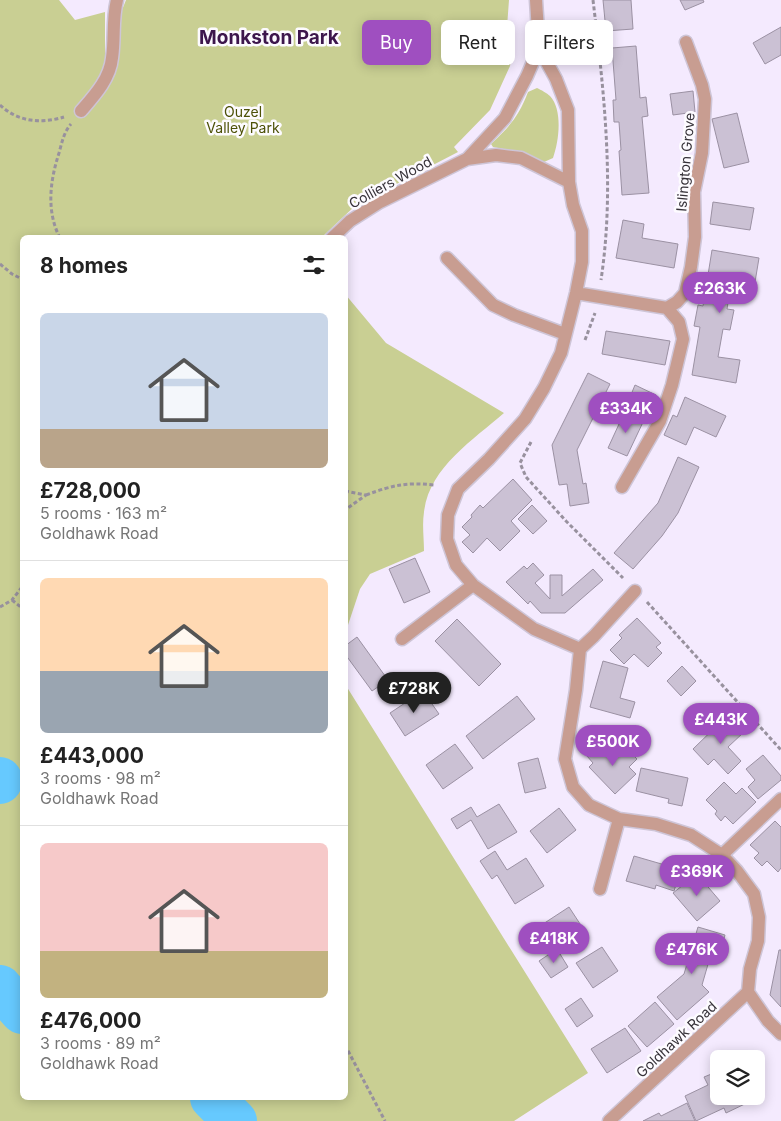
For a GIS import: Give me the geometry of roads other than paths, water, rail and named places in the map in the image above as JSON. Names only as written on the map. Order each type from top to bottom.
[{"type":"street","points":[[81,111],[107,76],[112,60],[113,26],[117,0]]},
{"type":"street","points":[[536,0],[537,20]]},
{"type":"street","name":"Islington Grove","points":[[667,308],[677,302],[685,293],[691,267],[695,237],[694,192],[704,135],[705,99],[702,85],[686,42]]},
{"type":"street","name":"Colliers Wood","points":[[467,159],[505,118],[532,65]]},
{"type":"street","points":[[548,65],[568,110],[569,182],[573,205],[582,231],[582,262],[576,293],[561,352],[544,388],[525,419],[458,488],[448,515],[447,539],[456,564],[473,585],[534,629],[580,649]]},
{"type":"street","name":"Colliers Wood","points":[[335,235],[350,221],[380,202],[467,159],[496,155],[521,158],[569,182]]},
{"type":"street","points":[[447,258],[493,305],[565,334]]},
{"type":"street","points":[[576,293],[667,308],[679,322],[683,339],[672,385],[660,421],[622,486]]},
{"type":"street","points":[[402,639],[473,585]]},
{"type":"street","points":[[635,590],[580,649],[576,690],[565,759],[573,787],[589,805],[619,819],[656,824],[691,835],[722,855],[737,871],[754,894],[759,917],[758,941],[750,970],[748,992],[768,1022],[781,1034]]},
{"type":"street","points":[[722,855],[781,799]]},
{"type":"street","points":[[600,889],[619,819]]},
{"type":"street","name":"Goldhawk Road","points":[[609,1121],[748,992]]},
{"type":"waterway","points":[[0,987],[20,1010]]},
{"type":"waterway","points":[[214,1100],[235,1121]]},
{"type":"district","name":"Monkston Park","points":[[269,37]]},
{"type":"park label","name":"Ouzel Valley Park","points":[[243,120]]}]
